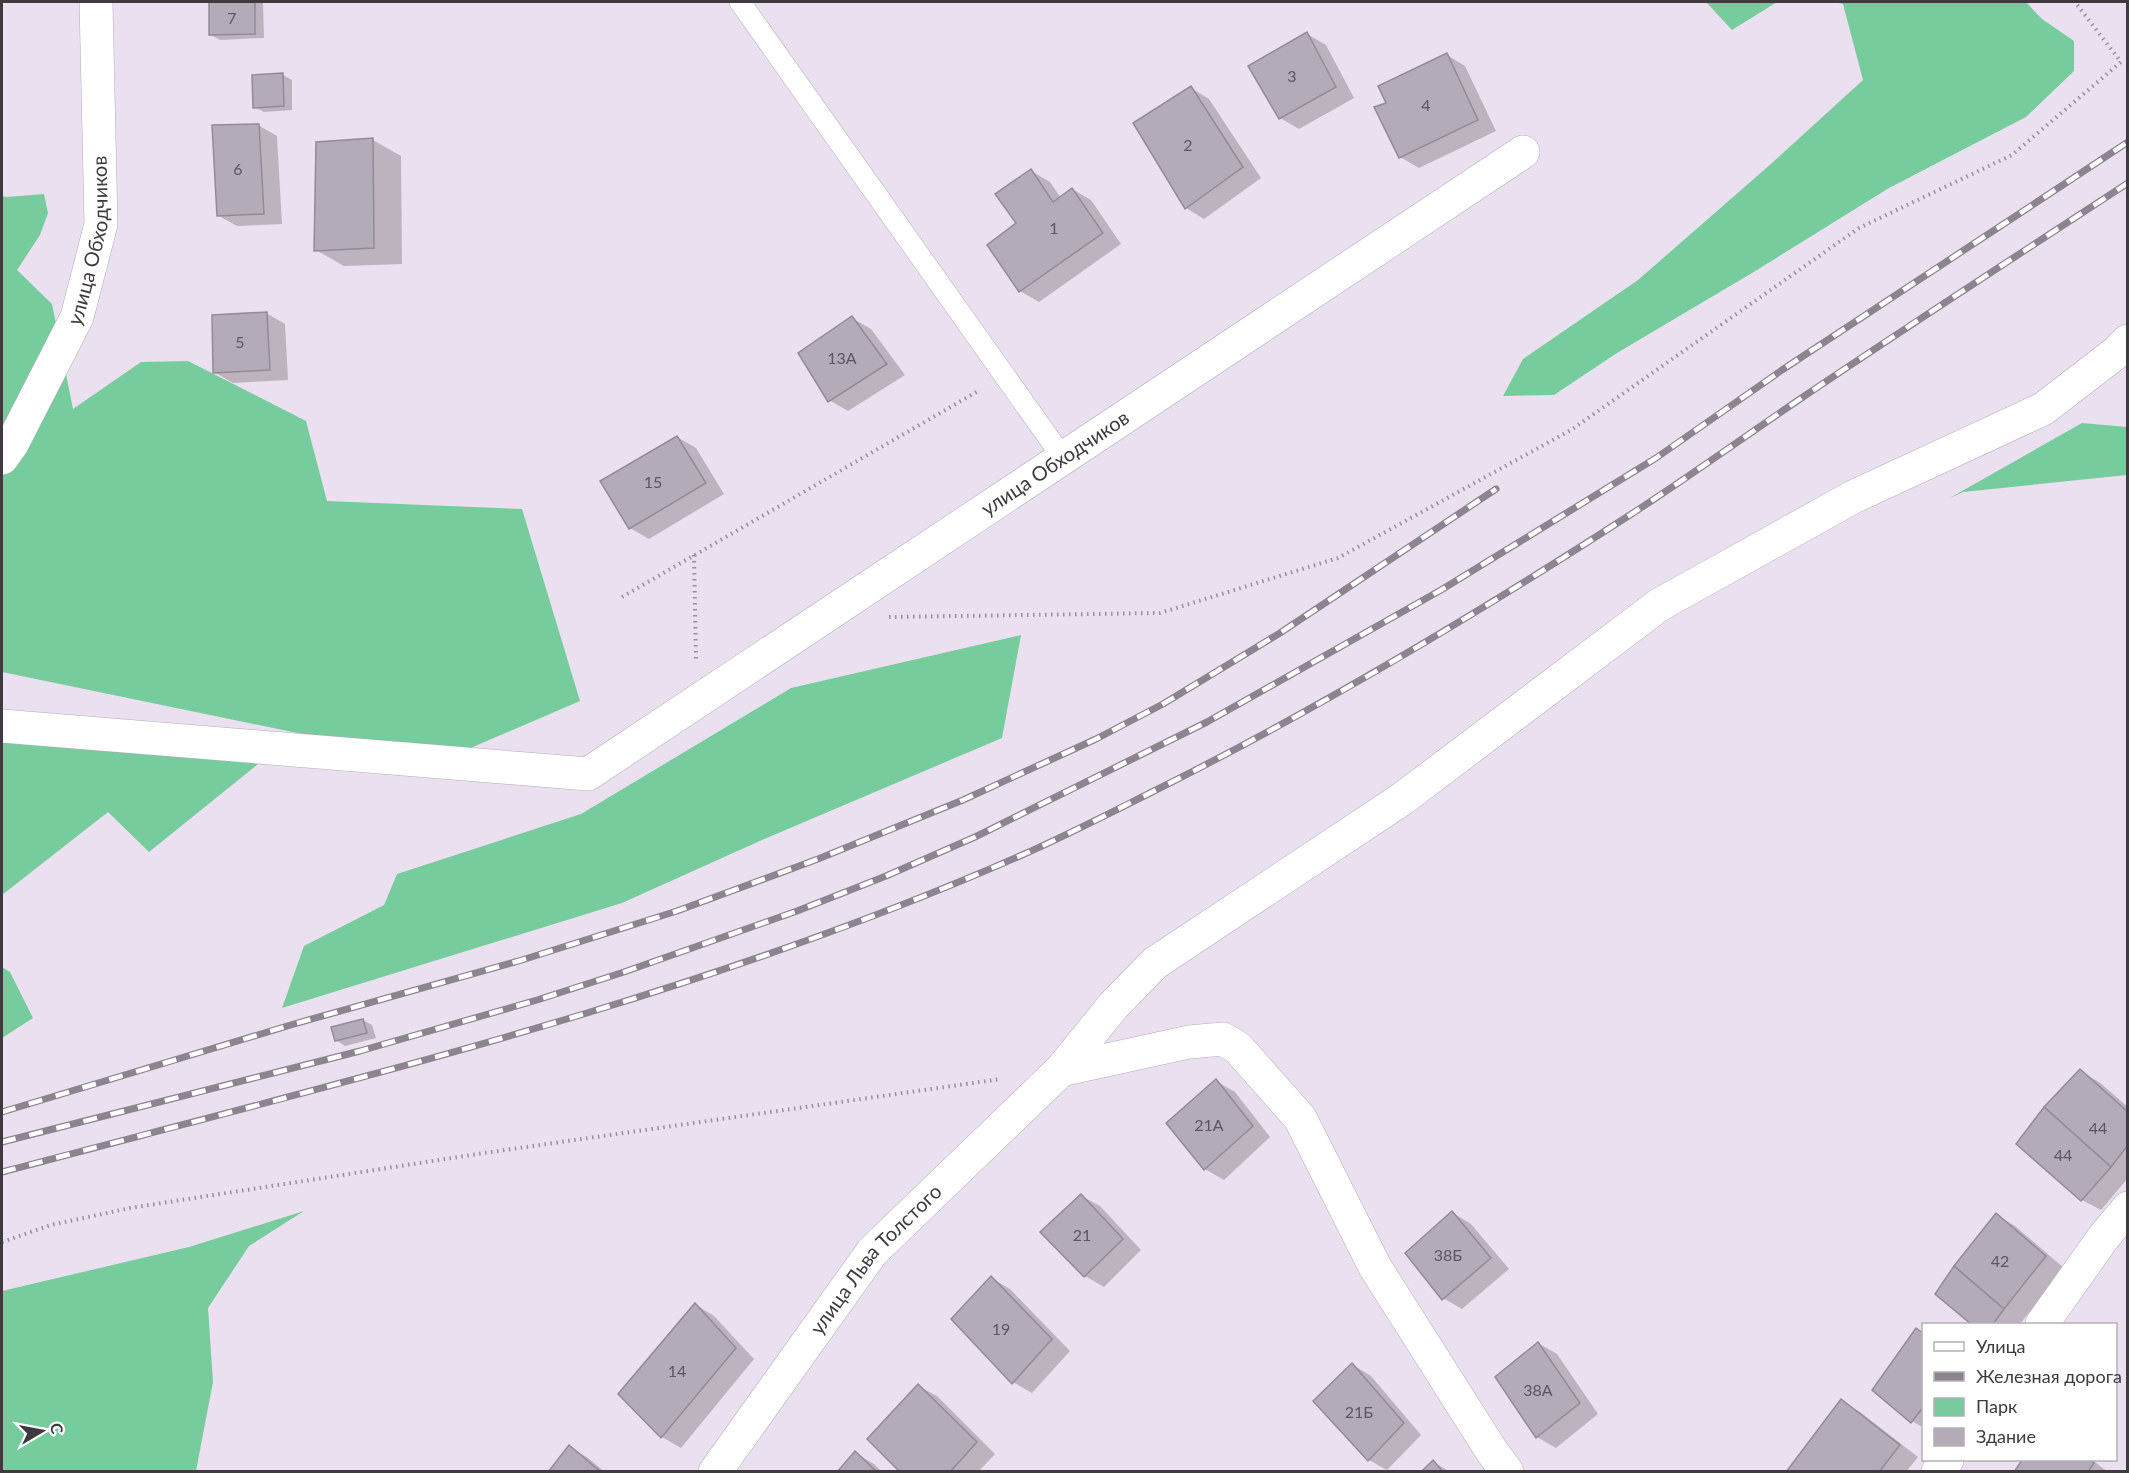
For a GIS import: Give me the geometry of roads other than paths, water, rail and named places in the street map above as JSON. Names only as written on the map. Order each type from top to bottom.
[{"type":"street","name":"улица Обходчиков","points":[[2,458],[12,444],[76,317],[101,224],[96,2]]},
{"type":"street","name":"улица Обходчиков","points":[[2,726],[588,774],[1522,152]]},
{"type":"street","name":"улица Льва Толстого","points":[[715,1472],[872,1252],[1061,1070],[1113,1006],[1155,963],[1402,799],[1659,605],[1853,497],[2043,409],[2117,352],[2127,341]]},
{"type":"street","points":[[1061,1070],[1189,1042],[1223,1039],[1238,1048],[1300,1118],[1375,1267],[1507,1472]]},
{"type":"street","points":[[2043,1323],[2103,1238],[2127,1209]]},
{"type":"lane","points":[[740,2],[1063,458]]},
{"type":"railway","points":[[2,1142],[360,1051],[537,1000],[797,911],[886,876],[975,837],[1207,722],[1441,590],[1656,458],[1782,370],[2128,142]]},
{"type":"railway","points":[[2,1172],[390,1070],[646,995],[898,906],[1022,855],[1150,793],[1335,695],[1515,588],[1654,499],[1841,372],[2128,183]]},
{"type":"railway","points":[[2,1112],[294,1024],[522,960],[677,911],[818,859],[963,800],[1096,739],[1163,704],[1280,633],[1496,489]]}]
